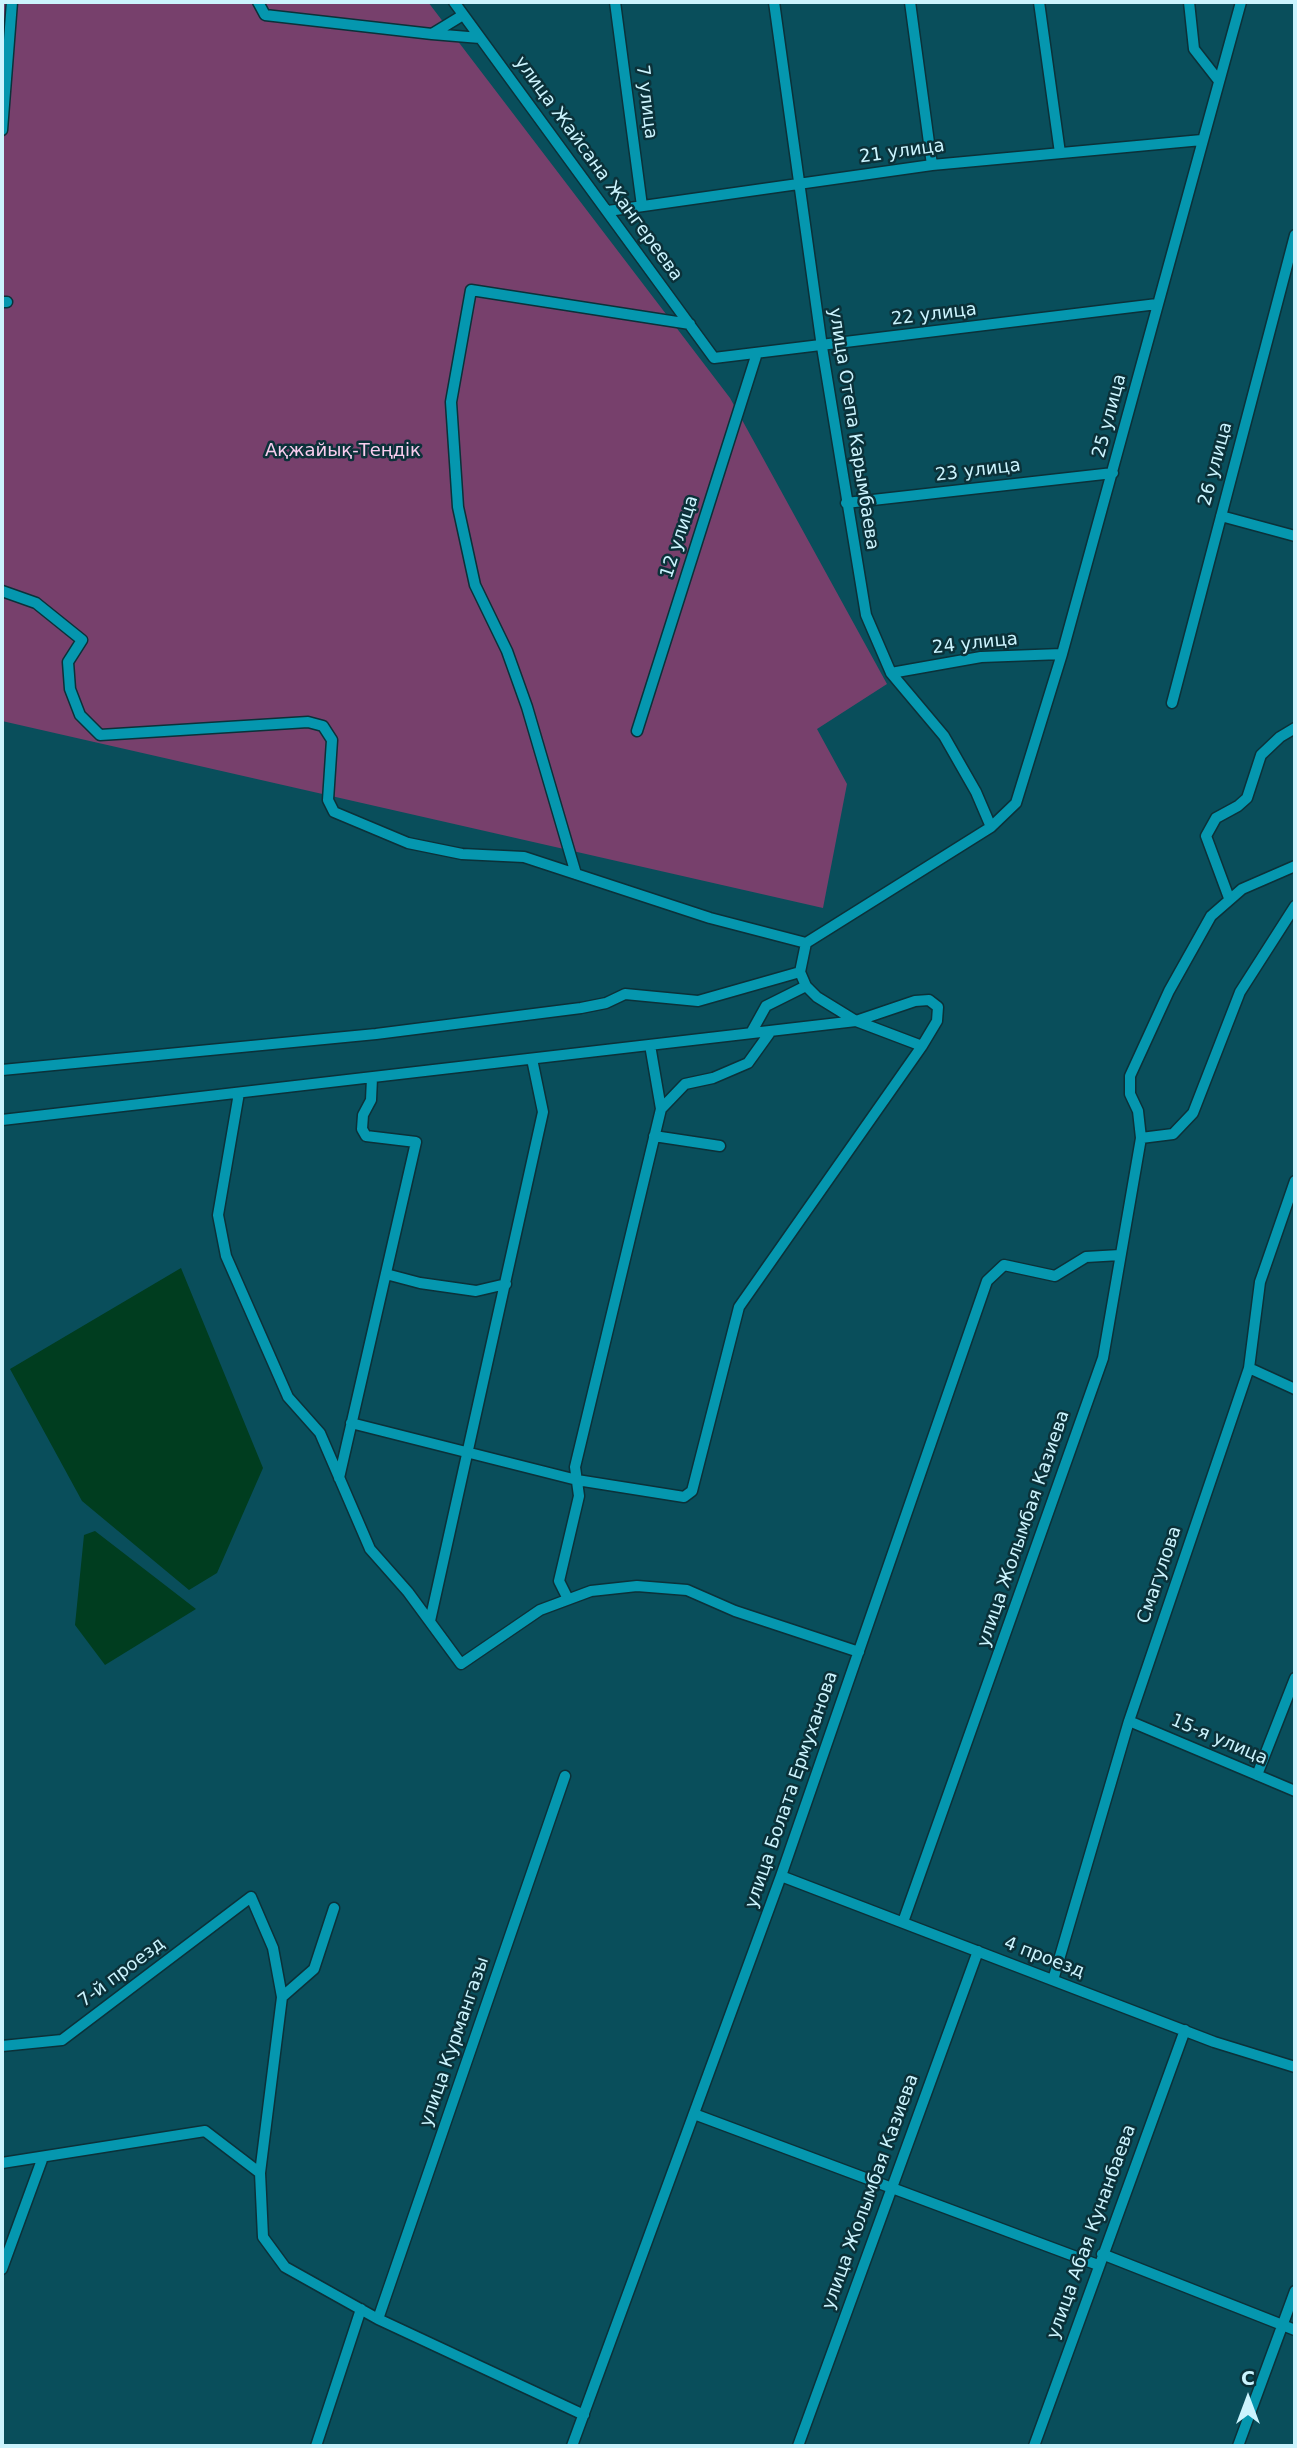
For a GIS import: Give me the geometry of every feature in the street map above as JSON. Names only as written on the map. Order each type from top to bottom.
[{"type":"street","points":[[2,130],[12,2]]},
{"type":"street","points":[[258,2],[265,15],[480,38]]},
{"type":"street","name":"улица Жайсана Жангереева","points":[[454,2],[714,358]]},
{"type":"street","name":"7 улица","points":[[615,2],[642,206]]},
{"type":"street","name":"улица Отепа Карымбаева","points":[[774,2],[822,347],[866,615],[891,673],[944,736],[976,792],[991,827]]},
{"type":"street","points":[[910,2],[932,165]]},
{"type":"street","points":[[1039,2],[1060,153]]},
{"type":"street","points":[[1189,2],[1194,49],[1219,82]]},
{"type":"street","name":"25 улица","points":[[806,943],[991,827],[1016,803],[1062,654],[1113,473],[1241,2]]},
{"type":"street","points":[[432,34],[463,15]]},
{"type":"street","name":"21 улица","points":[[608,211],[932,165],[1202,140]]},
{"type":"street","name":"26 улица","points":[[1172,703],[1295,235]]},
{"type":"street","points":[[576,874],[527,707],[507,651],[475,585],[458,507],[451,402],[471,290],[690,324]]},
{"type":"street","name":"22 улица","points":[[714,358],[822,347],[1157,304]]},
{"type":"street","name":"12 улица","points":[[637,731],[757,353]]},
{"type":"street","name":"23 улица","points":[[846,503],[1113,473]]},
{"type":"street","points":[[1221,516],[1295,537]]},
{"type":"street","points":[[2,591],[36,603],[82,640],[68,662],[70,689],[80,715],[100,735],[308,722],[323,726],[332,740],[328,800],[334,812],[408,843],[462,855],[524,856],[710,918],[806,943],[800,972],[806,986],[831,1008],[856,1021],[922,1046]]},
{"type":"street","name":"24 улица","points":[[891,673],[981,657],[1062,654]]},
{"type":"street","points":[[1229,898],[1206,836],[1216,818],[1247,798],[1261,755],[1280,737],[1295,728]]},
{"type":"street","name":"улица Жолымбая Казиева","points":[[903,1922],[1103,1358],[1141,1138],[1138,1111],[1130,1094],[1130,1076],[1169,991],[1212,916],[1229,898],[1295,866]]},
{"type":"street","points":[[1141,1138],[1172,1134],[1193,1113],[1240,992],[1295,906]]},
{"type":"street","points":[[2,1070],[376,1034],[581,1008],[606,1003],[625,994],[698,1001],[800,972]]},
{"type":"street","points":[[751,1033],[755,1020],[766,1006],[806,986]]},
{"type":"street","points":[[2,1121],[856,1021],[898,1005],[929,1000],[938,1007],[937,1021],[922,1046],[739,1307],[692,1491],[684,1497],[577,1480],[351,1423]]},
{"type":"street","points":[[661,1109],[685,1084],[713,1078],[748,1063],[771,1031]]},
{"type":"street","points":[[568,1600],[559,1581],[579,1496],[575,1468],[661,1109],[650,1045]]},
{"type":"street","points":[[430,1621],[543,1112],[532,1059]]},
{"type":"street","points":[[339,1478],[416,1142],[366,1136],[362,1129],[363,1115],[371,1100],[372,1078]]},
{"type":"street","points":[[239,1093],[218,1215],[226,1256],[288,1397],[320,1433],[370,1549],[430,1621],[461,1664],[540,1610],[591,1591],[637,1586],[687,1590],[735,1611],[859,1652]]},
{"type":"street","points":[[654,1136],[720,1146]]},
{"type":"street","name":"Смагулова","points":[[1053,1980],[1129,1721],[1249,1368],[1260,1282],[1295,1181]]},
{"type":"street","name":"улица Болата Ермуханова","points":[[572,2446],[781,1876],[988,1281],[1004,1265],[1055,1276],[1086,1257],[1120,1255]]},
{"type":"street","points":[[386,1274],[420,1283],[476,1291],[506,1284]]},
{"type":"street","points":[[1249,1368],[1295,1389]]},
{"type":"street","points":[[1257,1775],[1295,1678]]},
{"type":"street","name":"15-я улица","points":[[1129,1721],[1295,1791]]},
{"type":"street","name":"улица Курмангазы","points":[[378,2319],[565,1776]]},
{"type":"street","name":"4 проезд","points":[[781,1876],[1185,2030],[1295,2067]]},
{"type":"street","name":"7-й проезд","points":[[2,2046],[62,2040],[251,1897],[273,1948],[282,1997]]},
{"type":"street","points":[[334,1908],[314,1969],[282,1997],[260,2173],[263,2237],[285,2267],[378,2319],[584,2415]]},
{"type":"street","name":"улица Жолымбая Казиева","points":[[797,2446],[978,1951]]},
{"type":"street","name":"улица Абая Кунанбаева","points":[[1034,2446],[1185,2030]]},
{"type":"street","points":[[694,2114],[890,2187],[1295,2330]]},
{"type":"street","points":[[2,2163],[205,2131],[260,2173]]},
{"type":"street","points":[[2,2269],[43,2157]]},
{"type":"street","points":[[1238,2446],[1295,2291]]},
{"type":"street","points":[[316,2446],[361,2309]]},
{"type":"green space","name":"Ақжайық-Теңдік","points":[[2,2],[428,2],[730,398],[887,684],[817,729],[847,784],[823,908],[2,721]]},
{"type":"shaded area","points":[[181,1268],[263,1468],[217,1573],[189,1590],[82,1501],[10,1369]]},
{"type":"shaded area","points":[[95,1531],[196,1609],[105,1665],[75,1625],[84,1535]]}]
